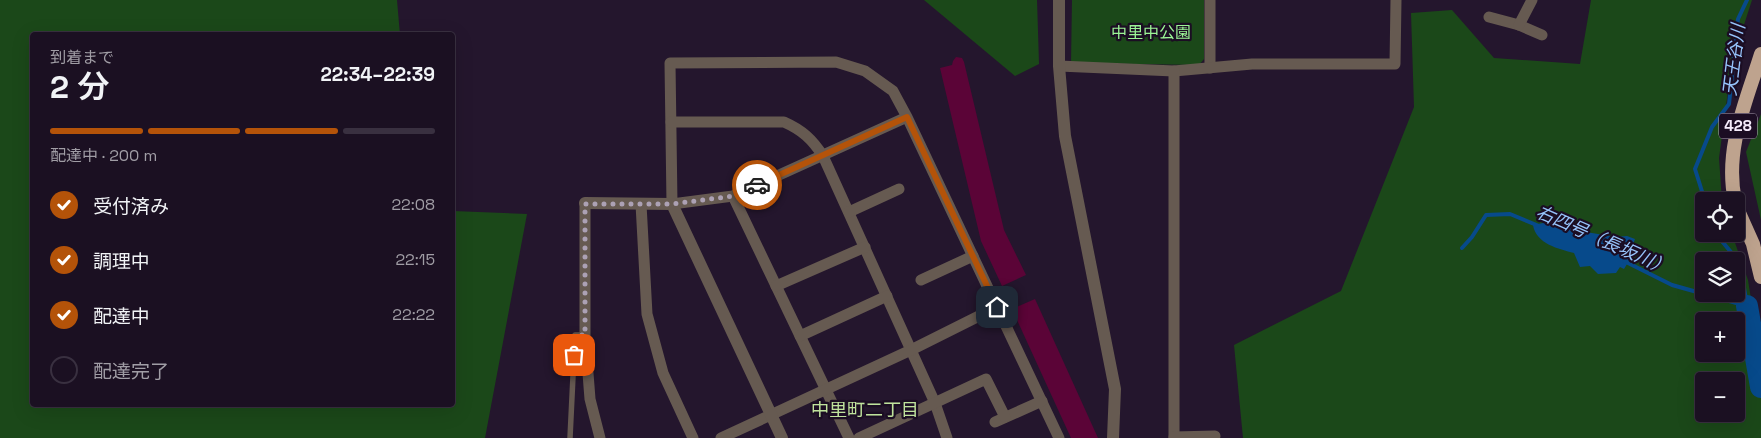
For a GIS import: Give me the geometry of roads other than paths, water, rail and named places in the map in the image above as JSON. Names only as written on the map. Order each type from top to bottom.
[{"type":"highway","name":"428","points":[[1733,192],[1731,177],[1734,139],[1761,54]]},
{"type":"highway","points":[[1745,226],[1753,244],[1761,277]]},
{"type":"street","points":[[1059,0],[1059,66],[1065,136],[1115,389],[1113,438]]},
{"type":"street","points":[[1210,0],[1210,68]]},
{"type":"street","points":[[1059,66],[1174,71],[1252,64],[1395,64],[1396,0]]},
{"type":"street","points":[[1519,25],[1532,0]]},
{"type":"street","points":[[1489,17],[1519,25],[1542,35]]},
{"type":"street","points":[[782,438],[672,204],[670,63],[836,62],[865,71],[893,91],[1059,438]]},
{"type":"street","points":[[1174,71],[1174,438],[1215,436]]},
{"type":"street","points":[[600,438],[590,399],[585,335],[585,204],[672,204],[733,196],[907,117]]},
{"type":"street","points":[[671,122],[784,122],[801,130],[813,140],[823,156],[865,247],[935,403],[947,438]]},
{"type":"street","points":[[849,212],[899,188]]},
{"type":"street","points":[[733,196],[849,438]]},
{"type":"street","points":[[641,204],[648,314],[663,373],[693,438]]},
{"type":"street","points":[[776,286],[865,247]]},
{"type":"street","points":[[921,280],[973,256]]},
{"type":"street","points":[[800,336],[887,296]]},
{"type":"street","points":[[721,438],[911,350],[997,307]]},
{"type":"street","points":[[859,438],[986,378],[1000,420],[1042,401]]},
{"type":"lane","points":[[570,438],[575,335],[585,335]]},
{"type":"water","points":[[1553,221],[1586,232],[1616,237],[1627,236],[1635,239],[1632,247],[1636,249],[1624,269],[1620,267],[1616,273],[1598,274],[1590,266],[1580,267],[1574,253],[1549,245],[1539,237],[1533,225]]},
{"type":"waterway","name":"天王谷川","points":[[1702,192],[1695,169],[1712,127],[1729,104],[1738,19],[1747,0]]},
{"type":"waterway","name":"右四号（長坂川）","points":[[1462,248],[1472,237],[1486,215],[1510,214],[1539,226]]},
{"type":"waterway","name":"右四号（長坂川）","points":[[1624,261],[1672,285],[1747,306],[1740,263],[1723,242]]},
{"type":"waterway","name":"天王谷川","points":[[1747,306],[1761,387]]},
{"type":"district","name":"中里町二丁目","points":[[865,410]]},
{"type":"park label","name":"中里中公園","points":[[1151,32]]}]
